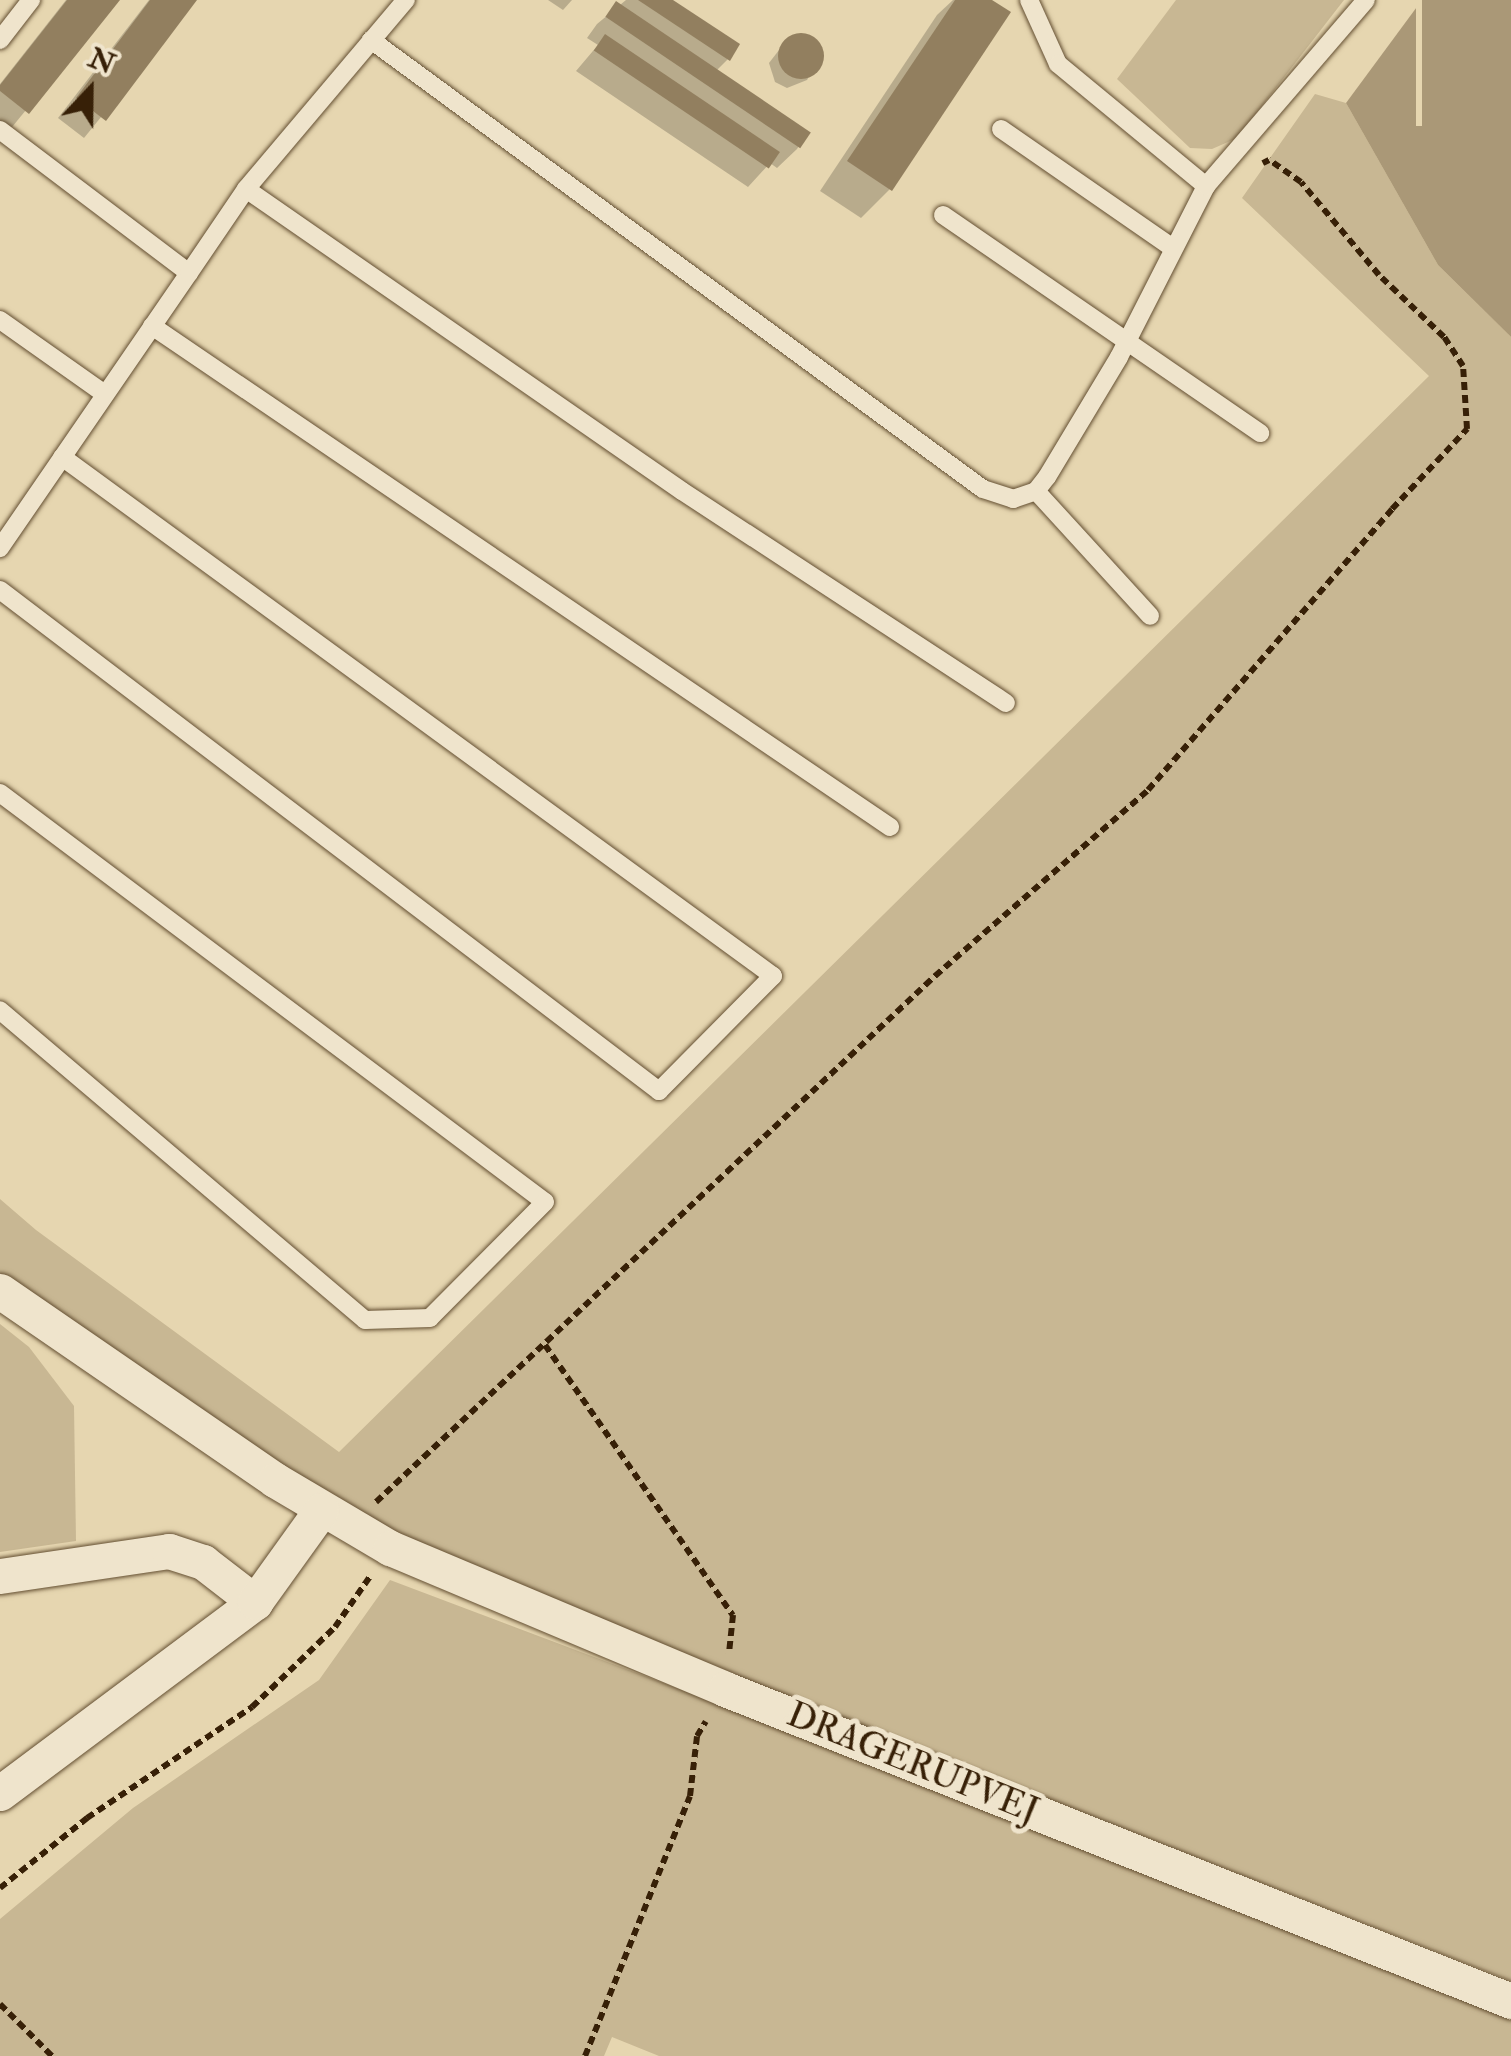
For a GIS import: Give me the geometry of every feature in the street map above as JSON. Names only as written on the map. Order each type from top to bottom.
[{"type":"street","name":"DRAGERUPVEJ","points":[[0,1291],[321,1510],[376,1540],[725,1689],[1511,2001]]},
{"type":"street","points":[[0,1792],[256,1602],[321,1510]]},
{"type":"street","points":[[0,1576],[169,1551],[194,1557],[256,1602]]},
{"type":"lane","points":[[0,40],[31,0]]},
{"type":"lane","points":[[2,540],[246,189],[406,0]]},
{"type":"lane","points":[[1030,0],[1058,64],[1206,186]]},
{"type":"lane","points":[[371,40],[983,489],[1013,500],[1036,491],[1127,341],[1206,186],[1366,0]]},
{"type":"lane","points":[[1002,129],[1174,248]]},
{"type":"lane","points":[[0,130],[189,273]]},
{"type":"lane","points":[[246,189],[682,491],[1006,703]]},
{"type":"lane","points":[[943,215],[1260,433]]},
{"type":"lane","points":[[0,320],[105,394]]},
{"type":"lane","points":[[152,326],[890,826]]},
{"type":"lane","points":[[0,590],[659,1091],[773,976],[62,457]]},
{"type":"lane","points":[[1036,491],[1150,616]]},
{"type":"lane","points":[[0,793],[545,1202],[430,1318],[365,1320],[0,1010]]},
{"type":"path","points":[[0,1888],[88,1818],[252,1707],[336,1627],[376,1540],[378,1495],[545,1344],[935,976],[1148,790],[1392,509],[1467,430],[1464,366],[1444,337],[1379,275],[1301,182],[1268,160],[1206,186]]},
{"type":"path","points":[[545,1344],[733,1615],[725,1689],[697,1736],[690,1796],[585,2056]]},
{"type":"path","points":[[0,2004],[52,2056]]},
{"type":"shaded area","points":[[1176,0],[1344,0],[1237,138],[1212,149],[1190,148],[1117,79]]},
{"type":"shaded area","points":[[1422,0],[1511,0],[1511,337],[1438,265],[1346,103]]},
{"type":"shaded area","points":[[1315,94],[1346,103],[1438,265],[1511,337],[1511,1981],[579,1613],[393,1530],[287,1467],[0,1273],[0,1199],[36,1230],[339,1452],[1429,376],[1242,198]]},
{"type":"shaded area","points":[[0,1324],[29,1347],[74,1406],[76,1541],[0,1552]]},
{"type":"shaded area","points":[[390,1580],[785,1729],[1511,2018],[1511,2056],[659,2056],[612,2037],[604,2056],[0,2056],[0,1919],[133,1808],[319,1680]]},
{"type":"pier","points":[[1416,0],[1422,0],[1422,126],[1416,126]]},
{"type":"building","points":[[67,0],[120,0],[29,114],[0,91],[0,85]]},
{"type":"building","points":[[150,0],[197,0],[106,121],[76,98]]},
{"type":"building","points":[[638,0],[673,0],[740,44],[730,61]]},
{"type":"building","points":[[955,0],[992,0],[1011,12],[892,191],[847,161]]},
{"type":"building","points":[[616,1],[811,132],[800,148],[605,17]]},
{"type":"building","points":[[801,33],[817,40],[824,56],[817,72],[801,79],[785,72],[778,56],[785,40]]},
{"type":"building","points":[[605,34],[780,152],[769,169],[594,51]]}]
